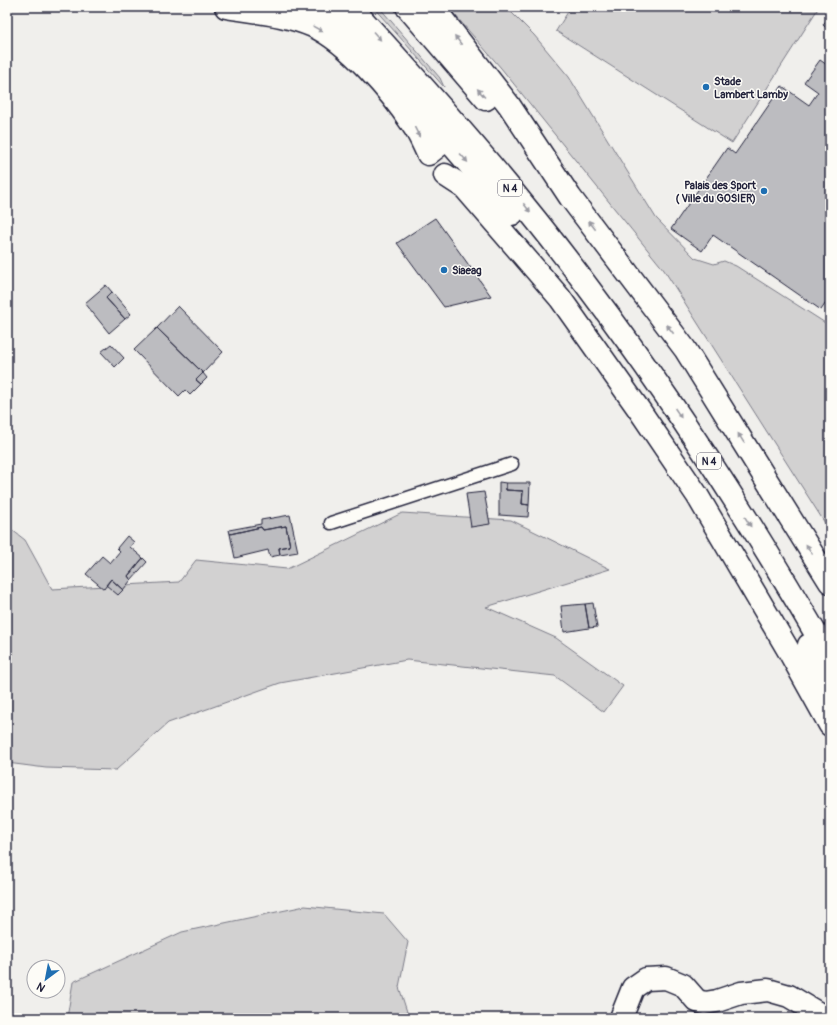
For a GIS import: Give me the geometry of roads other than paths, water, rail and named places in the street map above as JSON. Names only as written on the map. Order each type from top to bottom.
[{"type":"main road","points":[[226,7],[285,17],[312,26],[332,37],[384,88],[413,125],[428,154],[447,139]]},
{"type":"main road","points":[[292,7],[319,10],[340,24],[447,139],[656,380]]},
{"type":"main road","name":"N 4","points":[[351,7],[516,195],[590,289],[656,380],[761,542],[830,658]]},
{"type":"main road","points":[[407,7],[570,197]]},
{"type":"main road","points":[[433,7],[509,105],[570,197],[685,350],[830,582]]},
{"type":"main road","points":[[445,175],[465,188],[560,298],[640,411],[697,495],[790,653],[830,725]]},
{"type":"main road","points":[[761,542],[830,687]]},
{"type":"main road","points":[[621,1018],[632,988],[646,980],[666,978],[683,985],[696,1001],[704,1003],[717,1001],[741,993],[768,990],[789,996],[826,1018]]},
{"type":"lane","points":[[331,523],[512,464]]},
{"type":"place","name":"Stade Lambert Lamby","points":[[706,87]]},
{"type":"place","name":"Palais des Sport ( Ville du GOSIER)","points":[[764,191]]},
{"type":"place","name":"Siaeag","points":[[444,270]]}]
